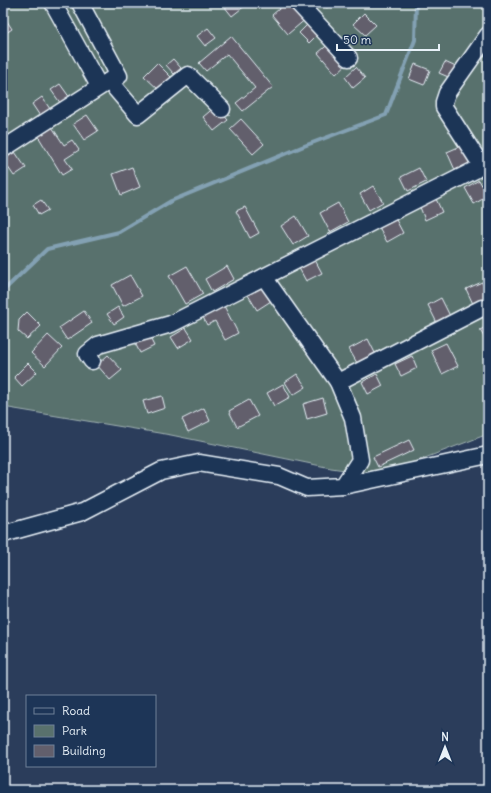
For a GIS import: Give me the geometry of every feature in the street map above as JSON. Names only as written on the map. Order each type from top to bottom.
[{"type":"street","points":[[3,149],[104,83],[119,76],[80,3]]},
{"type":"street","points":[[298,3],[349,58]]},
{"type":"street","points":[[55,4],[104,83],[138,115],[188,75],[222,109]]},
{"type":"street","points":[[92,361],[87,354],[98,345],[171,324],[476,170],[479,166],[478,160],[446,111],[444,102],[447,93],[488,35]]},
{"type":"street","points":[[264,277],[338,382],[353,418],[360,460],[343,486]]},
{"type":"street","points":[[338,382],[482,308]]},
{"type":"street","points":[[3,534],[82,512],[160,471],[199,464],[279,476],[307,488],[343,486],[488,455]]},
{"type":"green space","points":[[3,3],[488,3],[488,434],[380,475],[331,468],[171,435],[3,407]]},
{"type":"building","points":[[228,3],[244,3],[246,5],[232,16],[224,6]]},
{"type":"building","points":[[286,3],[293,3],[307,18],[288,34],[272,15]]},
{"type":"building","points":[[321,3],[332,3],[327,8]]},
{"type":"building","points":[[364,13],[376,25],[365,35],[353,24]]},
{"type":"building","points":[[3,15],[12,29],[3,35]]},
{"type":"building","points":[[309,23],[319,33],[309,43],[299,33]]},
{"type":"building","points":[[208,28],[216,38],[205,46],[197,36]]},
{"type":"building","points":[[231,36],[273,87],[243,111],[236,103],[255,88],[227,54],[206,71],[199,63]]},
{"type":"building","points":[[331,42],[349,62],[336,74],[318,53]]},
{"type":"building","points":[[173,59],[181,68],[174,74],[166,65]]},
{"type":"building","points":[[445,62],[458,68],[453,79],[439,73]]},
{"type":"building","points":[[157,63],[171,77],[159,90],[144,76]]},
{"type":"building","points":[[415,64],[430,70],[424,85],[409,79]]},
{"type":"building","points":[[356,67],[365,78],[353,88],[345,77]]},
{"type":"building","points":[[60,84],[70,98],[61,104],[51,90]]},
{"type":"building","points":[[42,97],[52,112],[42,119],[32,104]]},
{"type":"building","points":[[216,106],[228,120],[214,131],[203,117]]},
{"type":"building","points":[[87,115],[98,131],[84,140],[73,124]]},
{"type":"building","points":[[241,119],[264,144],[253,154],[230,129]]},
{"type":"building","points":[[52,127],[64,145],[72,140],[79,150],[65,159],[72,169],[62,175],[38,136]]},
{"type":"building","points":[[463,145],[471,163],[455,170],[447,152]]},
{"type":"building","points":[[15,152],[26,168],[14,176],[3,160]]},
{"type":"building","points":[[132,167],[140,187],[121,195],[113,174]]},
{"type":"building","points":[[419,168],[426,182],[408,191],[401,177]]},
{"type":"building","points":[[488,169],[488,180],[484,172]]},
{"type":"building","points":[[479,180],[488,196],[474,204],[465,188]]},
{"type":"building","points":[[373,186],[383,202],[369,210],[360,194]]},
{"type":"building","points":[[436,199],[442,212],[425,220],[420,207]]},
{"type":"building","points":[[41,200],[48,210],[39,215],[33,205]]},
{"type":"building","points":[[338,203],[348,222],[330,232],[320,213]]},
{"type":"building","points":[[245,207],[259,233],[250,238],[236,211]]},
{"type":"building","points":[[296,216],[308,236],[293,245],[281,226]]},
{"type":"building","points":[[395,218],[403,233],[387,242],[379,227]]},
{"type":"building","points":[[315,260],[322,273],[306,281],[299,268]]},
{"type":"building","points":[[187,266],[203,294],[185,304],[169,276]]},
{"type":"building","points":[[227,266],[234,279],[212,292],[205,279]]},
{"type":"building","points":[[130,275],[142,296],[123,306],[112,285]]},
{"type":"building","points":[[260,281],[271,301],[257,310],[245,290]]},
{"type":"building","points":[[482,282],[488,295],[488,300],[474,306],[466,289]]},
{"type":"building","points":[[441,298],[450,316],[437,323],[428,305]]},
{"type":"building","points":[[223,304],[238,333],[225,340],[215,321],[207,325],[202,315]]},
{"type":"building","points":[[118,307],[124,317],[114,324],[107,314]]},
{"type":"building","points":[[84,311],[92,323],[67,340],[59,328]]},
{"type":"building","points":[[27,312],[41,326],[27,339],[18,331],[19,320]]},
{"type":"building","points":[[488,326],[488,344],[480,330]]},
{"type":"building","points":[[186,328],[193,339],[178,348],[171,337]]},
{"type":"building","points":[[48,335],[62,348],[45,366],[31,353]]},
{"type":"building","points":[[149,336],[154,346],[140,353],[135,343]]},
{"type":"building","points":[[368,339],[375,353],[357,363],[349,349]]},
{"type":"building","points":[[446,343],[458,366],[442,374],[431,350]]},
{"type":"building","points":[[108,355],[122,370],[110,380],[97,365]]},
{"type":"building","points":[[412,356],[417,368],[401,376],[395,364]]},
{"type":"building","points":[[28,363],[37,372],[22,386],[14,377]]},
{"type":"building","points":[[297,374],[306,387],[293,395],[285,382]]},
{"type":"building","points":[[377,374],[383,386],[368,394],[362,382]]},
{"type":"building","points":[[283,384],[290,397],[274,406],[267,393]]},
{"type":"building","points":[[162,396],[165,408],[147,414],[143,401]]},
{"type":"building","points":[[323,398],[327,413],[307,419],[303,404]]},
{"type":"building","points":[[249,400],[258,416],[237,427],[229,411]]},
{"type":"building","points":[[204,408],[210,421],[188,432],[182,419]]},
{"type":"building","points":[[409,440],[414,450],[378,467],[373,457]]},
{"type":"waterway","points":[[3,291],[47,249],[119,232],[171,201],[304,146],[386,115],[415,40],[416,3]]}]
